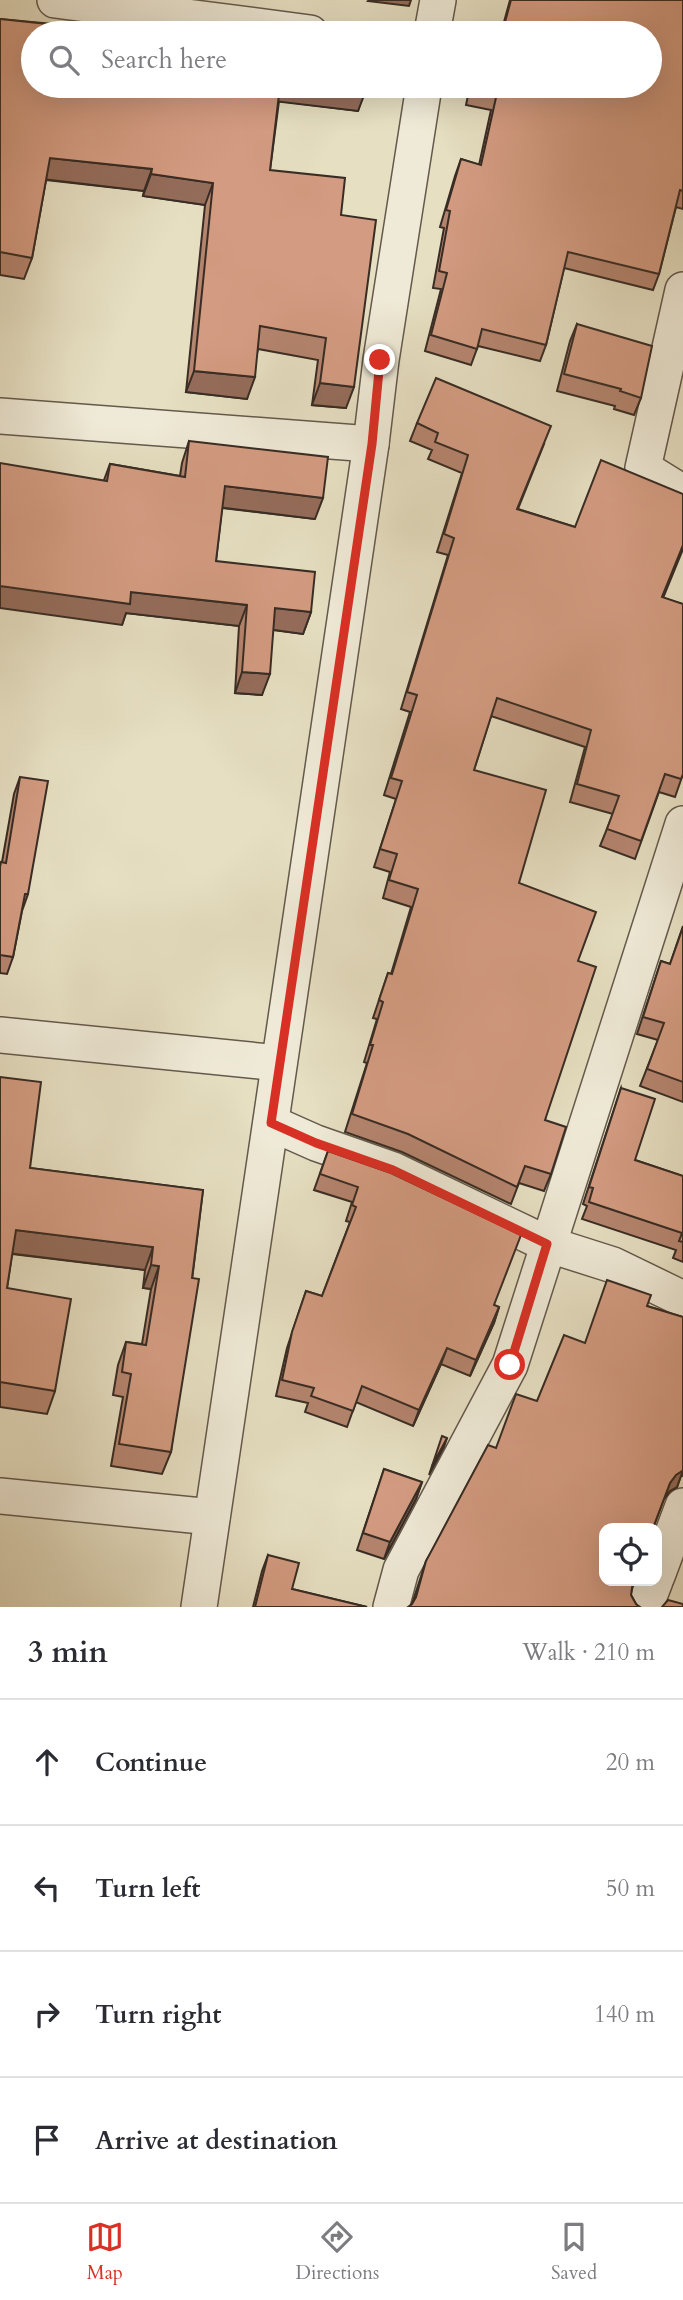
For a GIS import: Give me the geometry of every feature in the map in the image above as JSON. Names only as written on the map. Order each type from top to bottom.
[{"type":"street","points":[[55,0],[217,21]]},
{"type":"street","points":[[434,21],[438,0]]},
{"type":"street","points":[[199,1607],[372,444],[380,360],[422,98]]},
{"type":"street","points":[[683,290],[643,468],[683,493]]},
{"type":"street","points":[[0,416],[372,444]]},
{"type":"street","points":[[391,1607],[401,1570],[510,1365],[683,824]]},
{"type":"street","points":[[0,1035],[279,1063]]},
{"type":"street","points":[[271,1123],[316,1143],[393,1170],[547,1244],[613,1265],[683,1299]]},
{"type":"street","points":[[0,1496],[212,1517]]},
{"type":"street","points":[[662,1563],[683,1506]]},
{"type":"street","points":[[645,1607],[653,1586]]},
{"type":"building","points":[[511,0],[683,0],[683,191],[680,190],[659,274],[568,252],[546,345],[482,329],[477,349],[431,335],[447,273],[439,271],[450,211],[446,210],[461,159],[481,165],[496,98],[662,98],[662,21],[505,21]]},
{"type":"building","points":[[0,19],[21,21],[21,98],[279,98],[270,170],[345,178],[341,215],[376,220],[354,387],[320,383],[326,338],[260,326],[255,377],[194,371],[213,183],[151,174],[152,169],[50,158],[32,258],[0,252]]},
{"type":"building","points":[[577,324],[652,346],[641,398],[620,391],[621,389],[564,374]]},
{"type":"building","points":[[436,378],[551,426],[517,509],[575,527],[601,460],[683,494],[683,545],[662,597],[683,604],[683,774],[681,779],[665,774],[641,841],[607,829],[619,796],[577,784],[591,730],[497,698],[474,770],[546,790],[519,883],[596,912],[578,961],[596,967],[545,1120],[566,1127],[551,1174],[525,1166],[517,1187],[408,1134],[352,1114],[373,1045],[370,1045],[383,1002],[379,1000],[388,973],[392,974],[418,889],[389,880],[397,854],[380,849],[402,781],[391,778],[417,695],[407,692],[454,538],[444,534],[468,455],[435,442],[438,433],[417,423]]},
{"type":"building","points":[[189,441],[328,457],[323,498],[225,486],[216,561],[315,572],[311,612],[275,608],[270,674],[242,672],[247,605],[131,592],[130,604],[0,586],[0,463],[107,481],[110,464],[185,477]]},
{"type":"building","points":[[20,777],[48,781],[28,894],[25,894],[13,957],[0,955],[0,867],[1,862],[6,863]]},
{"type":"building","points":[[683,927],[683,1082],[647,1069],[664,1023],[643,1017],[661,961],[670,964]]},
{"type":"building","points":[[0,1077],[41,1082],[30,1168],[203,1190],[192,1278],[199,1279],[171,1452],[119,1444],[131,1374],[122,1372],[126,1342],[146,1345],[159,1266],[151,1265],[153,1247],[16,1230],[7,1288],[71,1299],[55,1391],[0,1382]]},
{"type":"building","points":[[621,1088],[655,1099],[635,1160],[683,1176],[683,1242],[679,1241],[682,1233],[589,1202],[593,1188],[589,1187]]},
{"type":"building","points":[[328,1151],[391,1173],[521,1235],[494,1305],[499,1307],[476,1360],[447,1348],[419,1410],[362,1386],[353,1411],[311,1396],[314,1388],[282,1380],[292,1332],[306,1291],[322,1296],[356,1207],[352,1205],[358,1187],[320,1174]]},
{"type":"building","points":[[607,1280],[651,1295],[647,1306],[683,1317],[683,1470],[670,1483],[655,1523],[599,1523],[599,1586],[632,1586],[631,1595],[640,1607],[408,1607],[416,1597],[426,1561],[488,1445],[496,1448],[516,1394],[537,1401],[564,1335],[585,1343]]},
{"type":"building","points":[[442,1436],[447,1438],[432,1466]]},
{"type":"building","points":[[384,1469],[422,1482],[390,1542],[363,1533]]},
{"type":"building","points":[[268,1555],[299,1563],[292,1589],[367,1607],[255,1607]]},
{"type":"building","points":[[668,1600],[683,1604],[683,1607],[662,1607]]},
{"type":"route","points":[[380,360],[372,444],[271,1123],[316,1143],[393,1170],[547,1244],[510,1365]]}]
